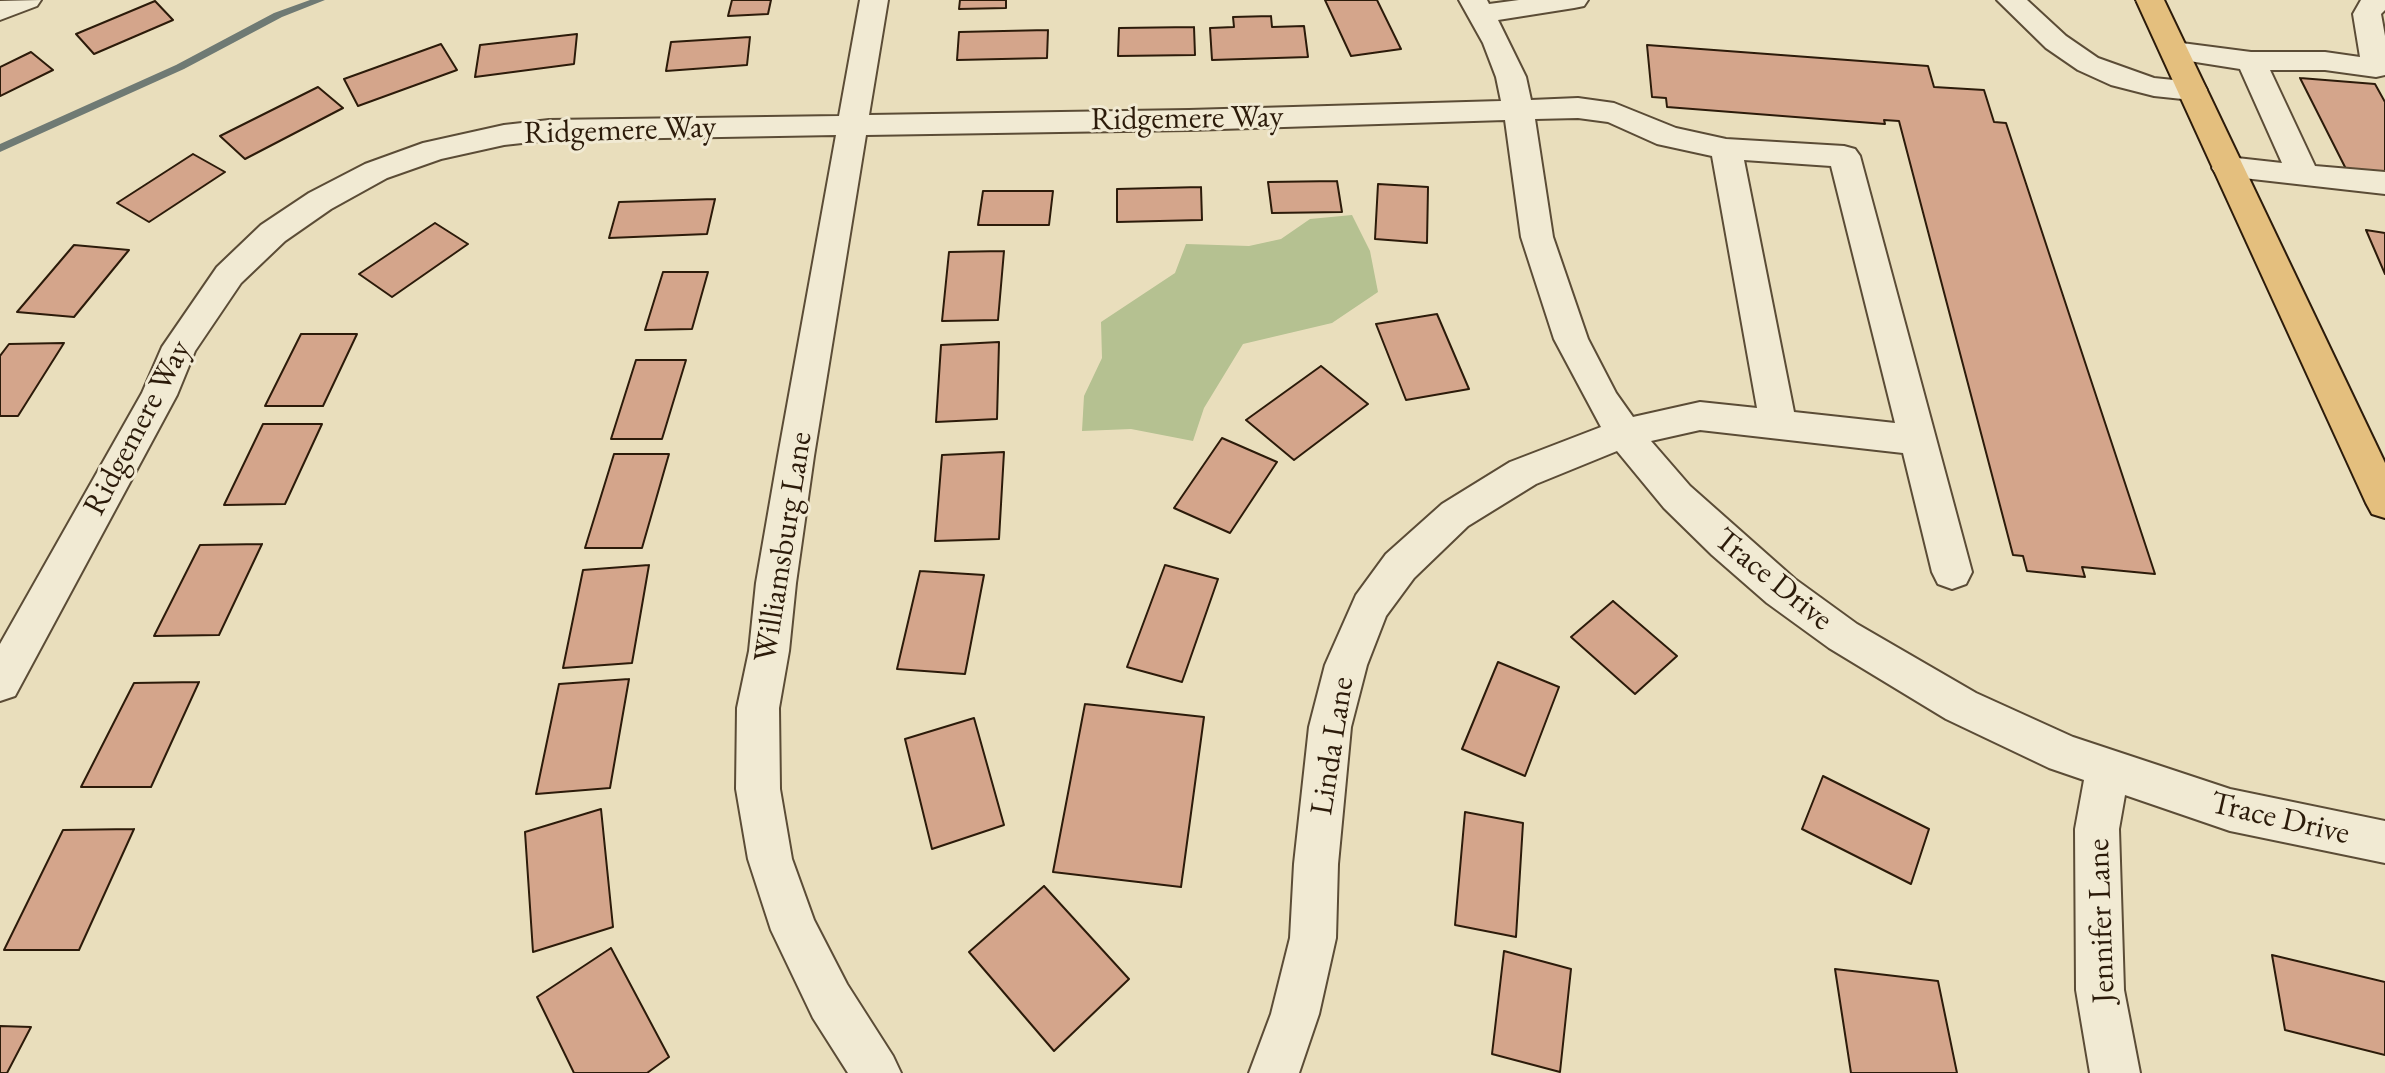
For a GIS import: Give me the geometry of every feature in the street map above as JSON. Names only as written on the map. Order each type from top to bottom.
[{"type":"main road","points":[[2150,0],[2385,503]]},
{"type":"street","points":[[0,11],[27,0]]},
{"type":"street","name":"Williamsburg Lane","points":[[874,0],[776,583],[769,650],[758,708],[758,789],[770,859],[794,930],[830,1001],[876,1073]]},
{"type":"street","points":[[1478,7],[1574,0]]},
{"type":"street","points":[[2011,0],[2056,42],[2088,64],[2143,84],[2192,90]]},
{"type":"street","points":[[2174,51],[2251,61],[2325,61],[2380,70],[2367,14],[2372,5],[2385,1]]},
{"type":"street","name":"Trace Drive","points":[[1478,7],[1511,77],[1519,111],[1537,237],[1571,340],[1603,401],[1625,433],[1677,497],[1726,544],[1781,592],[1843,636],[1961,706],[2064,754],[2230,810],[2385,842]]},
{"type":"street","points":[[2251,61],[2304,176]]},
{"type":"street","name":"Ridgemere Way","points":[[0,683],[159,395],[179,346],[229,275],[273,233],[320,201],[376,171],[434,150],[504,135],[548,131],[1578,108],[1614,113],[1668,137],[1726,149],[1844,156],[1917,440]]},
{"type":"street","points":[[1726,149],[1778,425]]},
{"type":"street","points":[[2228,168],[2385,183]]},
{"type":"street","name":"Linda Lane","points":[[1275,1073],[1295,1014],[1312,938],[1316,864],[1330,727],[1346,665],[1370,607],[1401,566],[1455,515],[1523,473],[1625,433],[1700,416],[1917,440]]},
{"type":"street","points":[[1917,440],[1952,572]]},
{"type":"street","name":"Jennifer Lane","points":[[2107,770],[2097,829],[2100,990],[2115,1073]]},
{"type":"green space","points":[[1352,215],[1370,251],[1378,292],[1332,323],[1243,344],[1204,408],[1193,441],[1131,429],[1082,431],[1084,396],[1102,358],[1101,322],[1175,273],[1186,244],[1249,246],[1281,239],[1310,219]]},
{"type":"building","points":[[732,0],[771,0],[768,14],[728,16]]},
{"type":"building","points":[[960,0],[1006,0],[1006,8],[959,9]]},
{"type":"building","points":[[1325,0],[1377,0],[1401,49],[1351,56]]},
{"type":"building","points":[[155,1],[173,20],[94,54],[76,34]]},
{"type":"building","points":[[1271,16],[1272,27],[1304,26],[1308,57],[1212,60],[1210,28],[1234,27],[1233,17]]},
{"type":"building","points":[[1194,27],[1195,55],[1118,56],[1119,28]]},
{"type":"building","points":[[1048,30],[1047,58],[957,60],[959,32]]},
{"type":"building","points":[[577,34],[574,64],[475,77],[480,45]]},
{"type":"building","points":[[750,37],[747,65],[666,71],[671,42]]},
{"type":"building","points":[[441,44],[457,70],[358,106],[344,79]]},
{"type":"building","points":[[1647,45],[1928,66],[1934,87],[1984,90],[1994,122],[2006,123],[2155,574],[2082,567],[2085,577],[2027,571],[2023,556],[2013,555],[1899,121],[1884,120],[1885,124],[1667,107],[1666,98],[1652,97]]},
{"type":"building","points":[[31,52],[53,70],[0,96],[0,67]]},
{"type":"building","points":[[2300,78],[2375,84],[2385,102],[2385,172],[2346,169]]},
{"type":"building","points":[[318,87],[343,108],[245,159],[220,136]]},
{"type":"building","points":[[193,154],[225,172],[149,222],[117,203]]},
{"type":"building","points":[[1337,181],[1342,212],[1272,213],[1268,182]]},
{"type":"building","points":[[1378,184],[1428,187],[1427,243],[1375,239]]},
{"type":"building","points":[[1201,187],[1202,220],[1117,222],[1117,189]]},
{"type":"building","points":[[983,191],[1053,191],[1049,225],[978,225]]},
{"type":"building","points":[[715,199],[707,234],[609,238],[619,202]]},
{"type":"building","points":[[435,223],[468,244],[392,297],[359,274]]},
{"type":"building","points":[[2366,230],[2385,233],[2385,274]]},
{"type":"building","points":[[74,245],[129,250],[74,317],[17,312]]},
{"type":"building","points":[[1004,251],[998,320],[942,321],[949,252]]},
{"type":"building","points":[[663,272],[708,272],[692,329],[645,330]]},
{"type":"building","points":[[1437,314],[1469,389],[1406,400],[1376,324]]},
{"type":"building","points":[[301,334],[357,334],[323,406],[265,406]]},
{"type":"building","points":[[999,342],[997,419],[936,422],[941,345]]},
{"type":"building","points":[[64,343],[18,416],[0,416],[0,356],[9,344]]},
{"type":"building","points":[[636,360],[686,360],[662,439],[611,439]]},
{"type":"building","points":[[1321,366],[1368,404],[1294,460],[1246,420]]},
{"type":"building","points":[[263,424],[322,424],[285,504],[224,505]]},
{"type":"building","points":[[1222,438],[1277,462],[1230,533],[1174,508]]},
{"type":"building","points":[[1004,452],[999,539],[935,541],[942,455]]},
{"type":"building","points":[[614,454],[669,454],[642,548],[585,548]]},
{"type":"building","points":[[262,544],[219,635],[154,636],[200,545]]},
{"type":"building","points":[[649,565],[632,663],[563,668],[583,570]]},
{"type":"building","points":[[1165,565],[1218,579],[1182,682],[1127,667]]},
{"type":"building","points":[[920,571],[984,575],[965,674],[897,669]]},
{"type":"building","points":[[1613,601],[1677,656],[1635,694],[1571,637]]},
{"type":"building","points":[[1498,662],[1559,687],[1525,776],[1462,749]]},
{"type":"building","points":[[629,679],[610,788],[536,794],[559,684]]},
{"type":"building","points":[[199,682],[151,787],[81,787],[134,683]]},
{"type":"building","points":[[1085,704],[1204,717],[1181,887],[1053,872]]},
{"type":"building","points":[[974,718],[1004,825],[932,849],[905,739]]},
{"type":"building","points":[[1823,776],[1929,829],[1911,884],[1802,829]]},
{"type":"building","points":[[601,809],[613,927],[533,952],[525,832]]},
{"type":"building","points":[[1465,812],[1523,823],[1516,937],[1455,925]]},
{"type":"building","points":[[134,829],[79,950],[4,950],[63,830]]},
{"type":"building","points":[[1044,886],[1129,979],[1054,1051],[969,952]]},
{"type":"building","points":[[611,948],[669,1057],[647,1073],[574,1073],[537,997]]},
{"type":"building","points":[[1504,951],[1571,969],[1560,1072],[1492,1054]]},
{"type":"building","points":[[2272,955],[2385,982],[2385,1055],[2285,1030]]},
{"type":"building","points":[[1835,969],[1938,981],[1957,1073],[1851,1073]]},
{"type":"building","points":[[0,1026],[31,1027],[7,1073],[0,1073]]},
{"type":"waterway","points":[[0,148],[180,67],[278,15],[320,0]]}]
